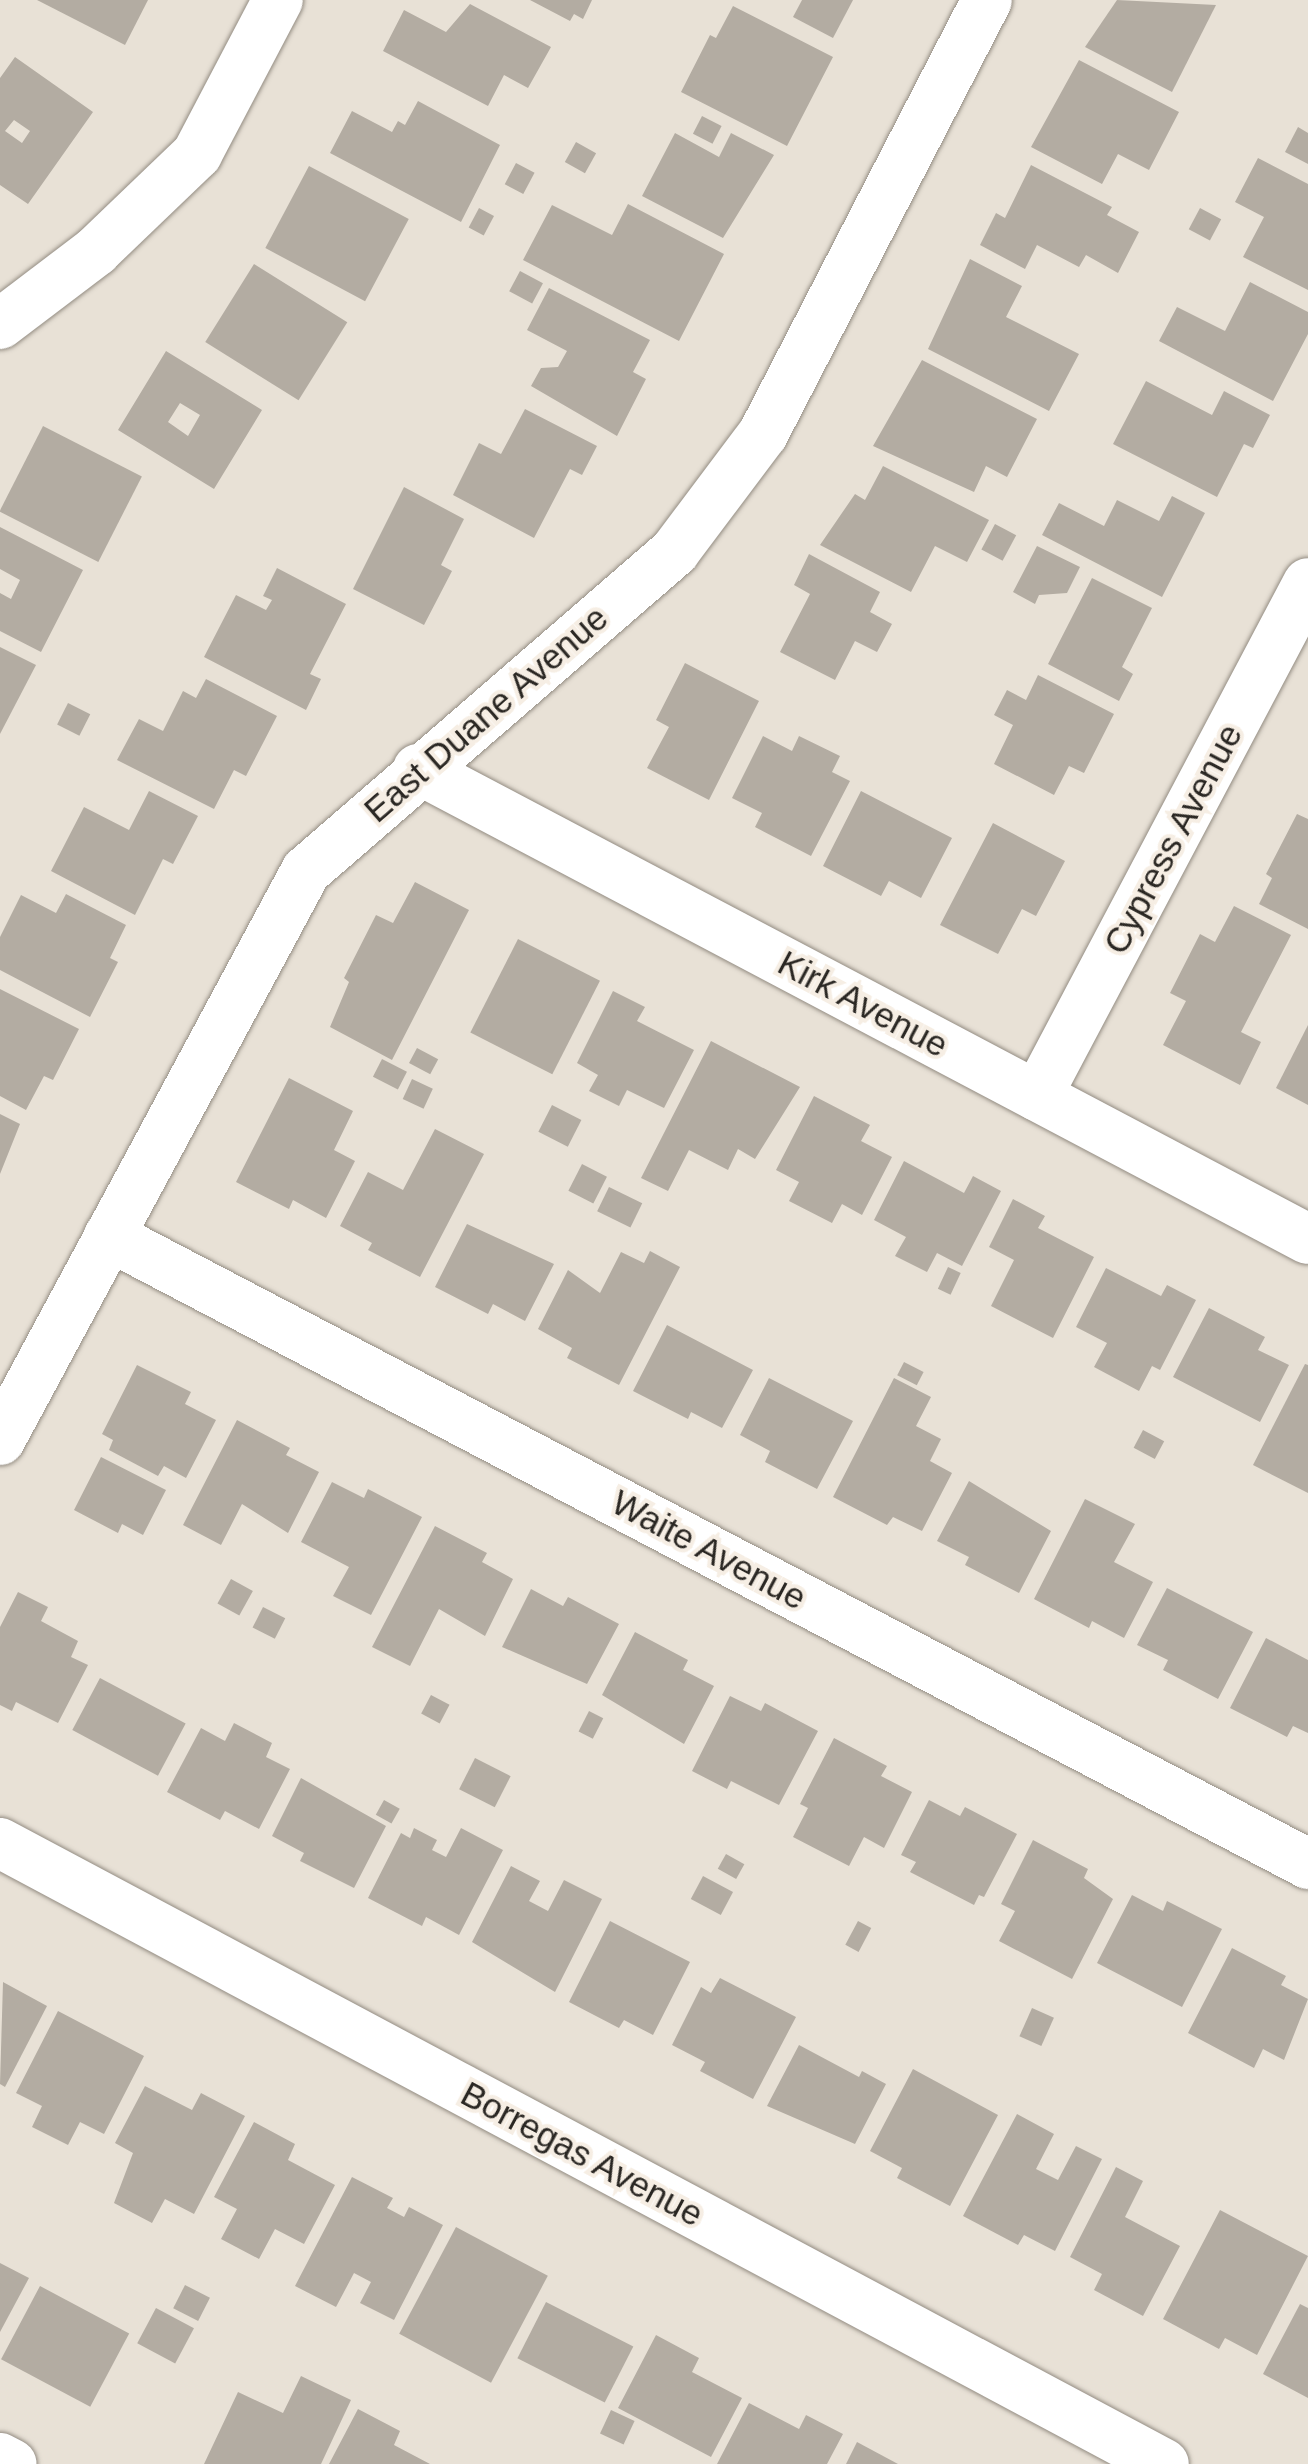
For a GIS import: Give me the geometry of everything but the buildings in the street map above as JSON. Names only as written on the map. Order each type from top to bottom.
[{"type":"street","points":[[0,324],[96,251],[198,154],[278,0]]},
{"type":"street","name":"East Duane Avenue","points":[[0,1440],[306,872],[418,769],[675,551],[763,434],[987,0]]},
{"type":"street","name":"Cypress Avenue","points":[[1037,1096],[1308,583]]},
{"type":"street","name":"Kirk Avenue","points":[[418,769],[1308,1239]]},
{"type":"street","name":"Waite Avenue","points":[[108,1236],[1308,1864]]},
{"type":"street","name":"Borregas Avenue","points":[[0,1843],[1164,2464]]},
{"type":"street","points":[[0,2458],[12,2464]]}]
